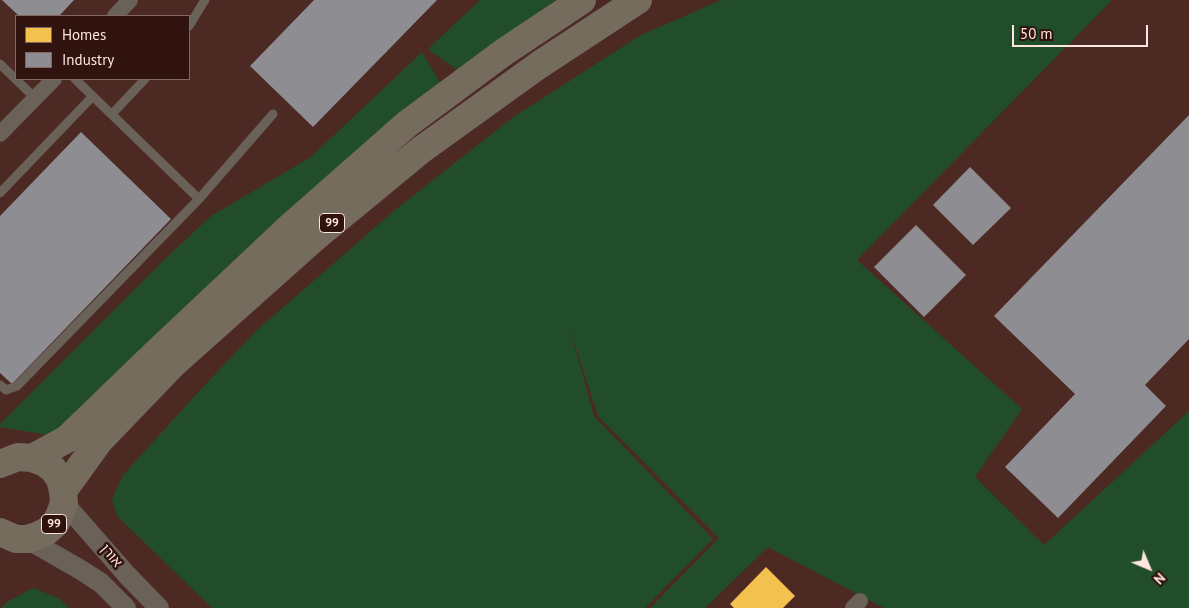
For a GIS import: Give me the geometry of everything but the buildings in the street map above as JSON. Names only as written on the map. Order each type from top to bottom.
[{"type":"highway","name":"99","points":[[12,458],[67,439],[290,227],[407,124],[504,52],[582,0]]},
{"type":"highway","name":"99","points":[[11,539],[37,536],[47,531],[60,514],[64,497],[99,441],[173,364],[313,239],[421,150],[539,65],[638,0]]},
{"type":"highway","name":"99","points":[[12,458],[43,462],[60,479],[64,497]]},
{"type":"street","points":[[116,15],[130,0]]},
{"type":"street","points":[[0,134],[53,80]]},
{"type":"street","name":"אורן","points":[[64,497],[127,575],[159,608]]},
{"type":"street","name":"אורן","points":[[11,539],[81,570],[101,583],[126,608]]},
{"type":"lane","points":[[190,24],[205,0]]},
{"type":"lane","points":[[0,64],[15,79]]},
{"type":"lane","points":[[16,80],[35,98]]},
{"type":"lane","points":[[76,80],[199,199]]},
{"type":"lane","points":[[112,114],[144,80]]},
{"type":"lane","points":[[0,193],[93,96]]},
{"type":"lane","points":[[0,385],[6,390],[17,386],[199,199],[273,114]]},
{"type":"green space","points":[[480,0],[556,0],[457,70],[428,49]]},
{"type":"green space","points":[[721,0],[1112,0],[857,260],[1022,409],[975,477],[1044,545],[1189,411],[1189,608],[884,608],[768,547],[705,608],[650,608],[719,538],[598,416],[569,326],[594,416],[713,539],[645,608],[212,608],[117,516],[112,499],[123,475],[202,388],[256,331],[395,210],[512,118],[639,36]]},
{"type":"green space","points":[[422,52],[441,84],[318,192],[237,257],[54,436],[0,427],[0,424],[165,259],[211,216],[311,157]]},
{"type":"green space","points":[[33,588],[59,598],[69,608],[1,608],[7,602]]}]
